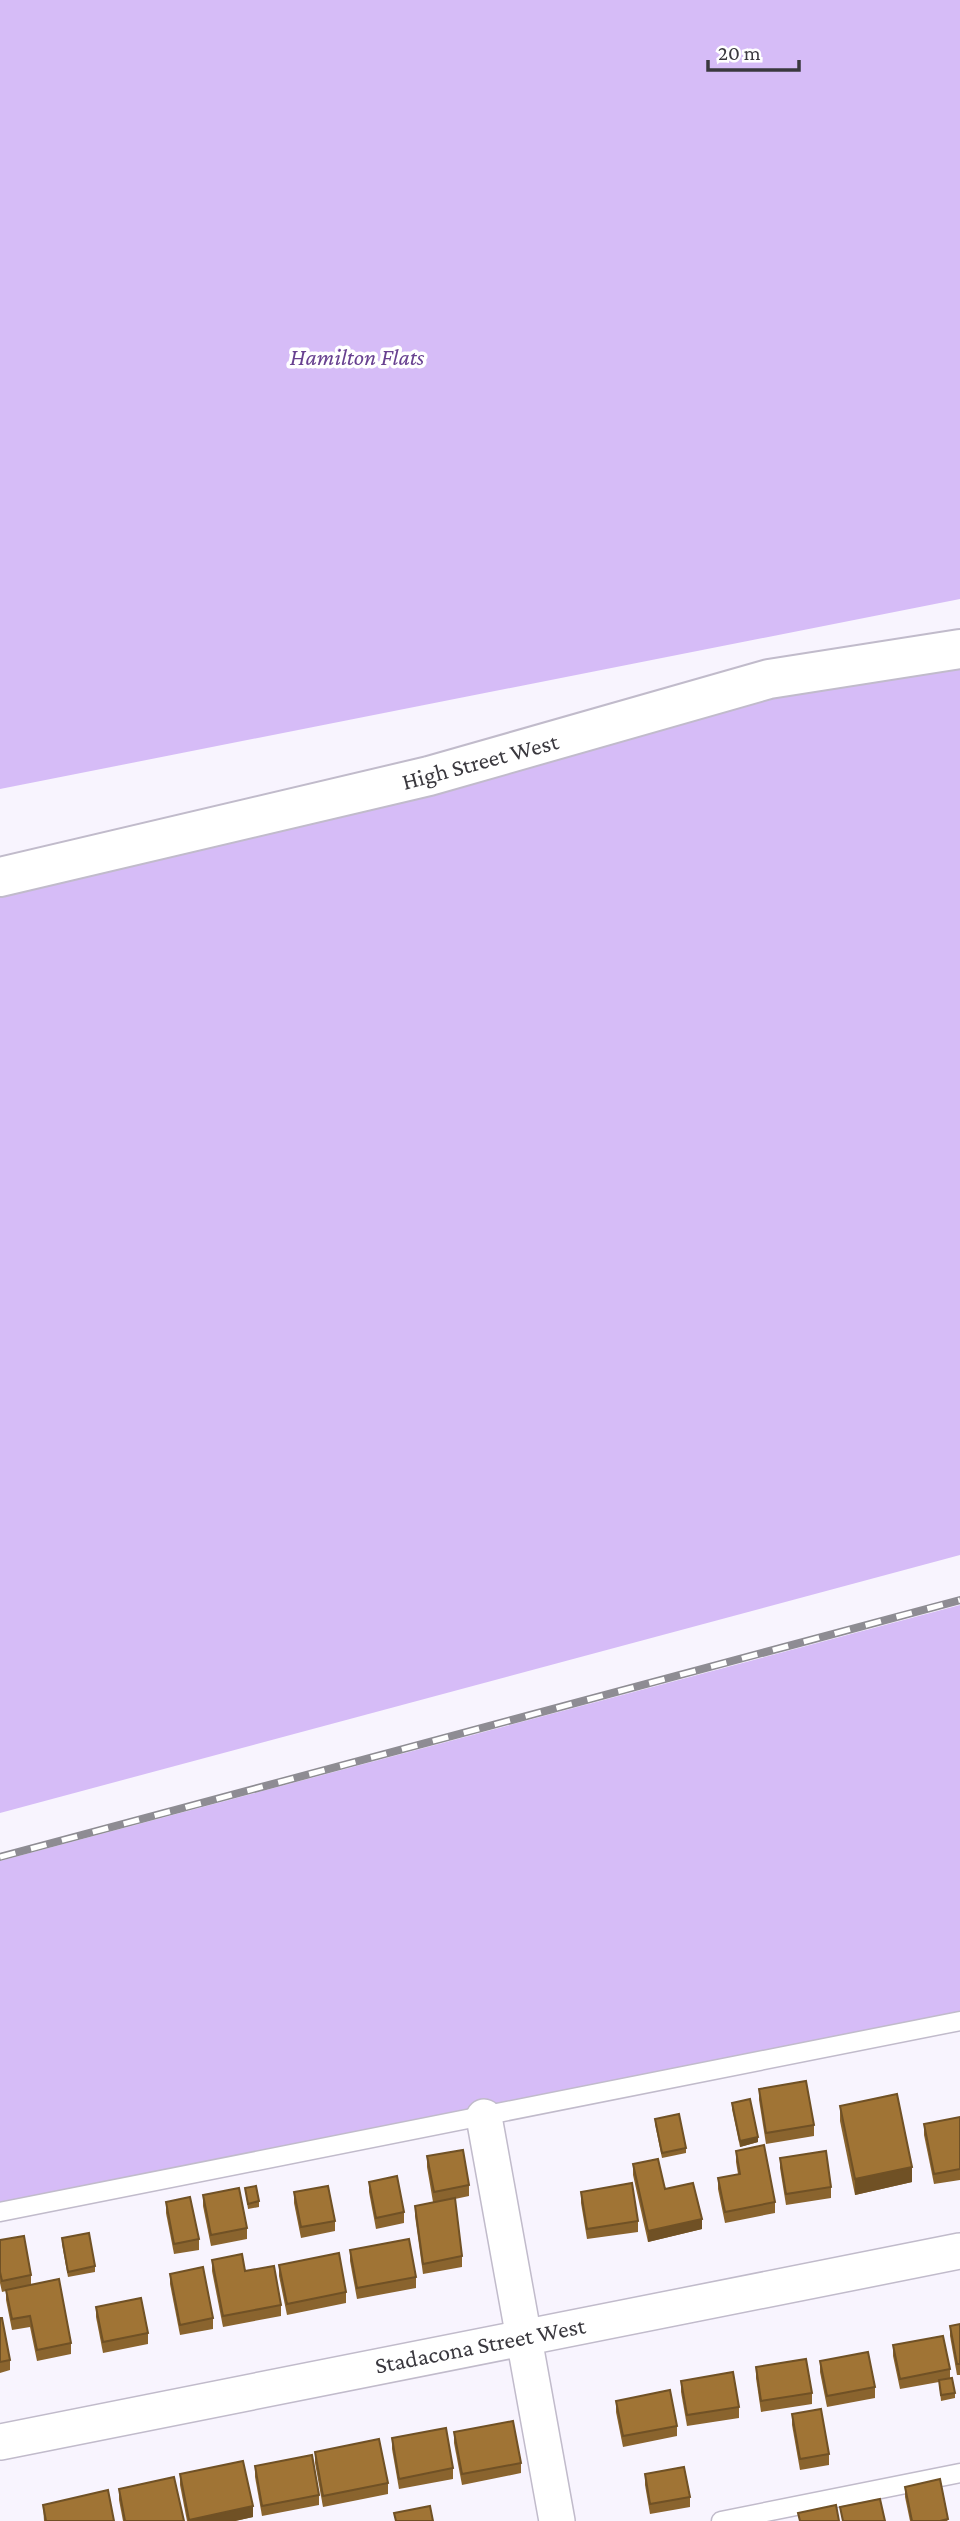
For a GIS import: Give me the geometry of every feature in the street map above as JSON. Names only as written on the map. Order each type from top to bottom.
[{"type":"main road","name":"High Street West","points":[[0,877],[429,776],[769,679],[960,649]]},
{"type":"street","points":[[484,2117],[557,2521]]},
{"type":"street","name":"Stadacona Street West","points":[[0,2442],[522,2336],[960,2251]]},
{"type":"lane","points":[[0,2212],[960,2021]]},
{"type":"lane","points":[[721,2521],[960,2473]]},
{"type":"green space","name":"Hamilton Flats","points":[[0,0],[960,0],[960,599],[0,789]]},
{"type":"green space","points":[[960,653],[960,1555],[0,1813],[0,882]]},
{"type":"green space","points":[[960,1605],[960,2021],[0,2212],[0,1861]]},
{"type":"building","points":[[806,2081],[814,2125],[766,2133],[759,2089]]},
{"type":"building","points":[[897,2094],[912,2167],[855,2179],[840,2106]]},
{"type":"building","points":[[750,2099],[758,2137],[740,2141],[732,2103]]},
{"type":"building","points":[[679,2114],[686,2148],[662,2153],[655,2119]]},
{"type":"building","points":[[960,2117],[960,2169],[934,2174],[924,2124]]},
{"type":"building","points":[[764,2145],[775,2202],[725,2212],[718,2178],[740,2174],[736,2151]]},
{"type":"building","points":[[463,2150],[469,2185],[434,2192],[427,2156]]},
{"type":"building","points":[[826,2151],[831,2187],[786,2194],[780,2158]]},
{"type":"building","points":[[658,2159],[665,2189],[693,2183],[702,2219],[648,2231],[633,2164]]},
{"type":"building","points":[[397,2176],[404,2212],[376,2218],[369,2182]]},
{"type":"building","points":[[632,2183],[638,2221],[587,2229],[581,2192]]},
{"type":"building","points":[[256,2186],[259,2201],[248,2204],[245,2188]]},
{"type":"building","points":[[328,2186],[335,2221],[301,2227],[294,2192]]},
{"type":"building","points":[[239,2188],[247,2228],[211,2235],[203,2195]]},
{"type":"building","points":[[190,2197],[199,2239],[174,2244],[166,2202]]},
{"type":"building","points":[[455,2198],[462,2256],[423,2264],[415,2206]]},
{"type":"building","points":[[89,2233],[95,2266],[68,2272],[62,2238]]},
{"type":"building","points":[[24,2236],[31,2275],[2,2281],[0,2240]]},
{"type":"building","points":[[409,2239],[416,2277],[357,2288],[350,2250]]},
{"type":"building","points":[[339,2253],[346,2292],[287,2304],[279,2265]]},
{"type":"building","points":[[242,2254],[245,2271],[274,2266],[281,2305],[223,2316],[212,2260]]},
{"type":"building","points":[[203,2267],[213,2318],[180,2325],[170,2274]]},
{"type":"building","points":[[59,2279],[71,2343],[37,2350],[30,2316],[12,2319],[6,2290]]},
{"type":"building","points":[[141,2298],[148,2333],[103,2342],[96,2307]]},
{"type":"building","points":[[0,2318],[10,2360],[0,2362]]},
{"type":"building","points":[[960,2324],[960,2364],[957,2364],[950,2326]]},
{"type":"building","points":[[943,2336],[950,2369],[900,2379],[893,2345]]},
{"type":"building","points":[[868,2352],[875,2387],[827,2396],[820,2361]]},
{"type":"building","points":[[806,2359],[812,2393],[761,2401],[756,2367]]},
{"type":"building","points":[[733,2372],[739,2407],[687,2415],[681,2381]]},
{"type":"building","points":[[952,2378],[955,2393],[941,2395],[939,2380]]},
{"type":"building","points":[[670,2390],[677,2426],[623,2436],[616,2401]]},
{"type":"building","points":[[821,2409],[829,2454],[800,2459],[792,2414]]},
{"type":"building","points":[[513,2421],[521,2463],[462,2474],[454,2432]]},
{"type":"building","points":[[446,2428],[453,2468],[399,2479],[392,2438]]},
{"type":"building","points":[[379,2439],[388,2483],[323,2496],[315,2452]]},
{"type":"building","points":[[312,2455],[319,2495],[262,2506],[255,2466]]},
{"type":"building","points":[[243,2461],[253,2506],[189,2520],[180,2474]]},
{"type":"building","points":[[684,2467],[690,2497],[650,2504],[645,2474]]},
{"type":"building","points":[[174,2477],[184,2521],[125,2521],[119,2489]]},
{"type":"building","points":[[940,2479],[948,2519],[912,2521],[905,2487]]},
{"type":"building","points":[[108,2490],[114,2521],[46,2521],[43,2505]]},
{"type":"building","points":[[880,2499],[885,2521],[843,2521],[840,2507]]},
{"type":"building","points":[[836,2505],[839,2521],[800,2521],[798,2513]]},
{"type":"building","points":[[430,2506],[433,2521],[396,2521],[394,2513]]},
{"type":"railway","points":[[0,1857],[960,1600]]}]
